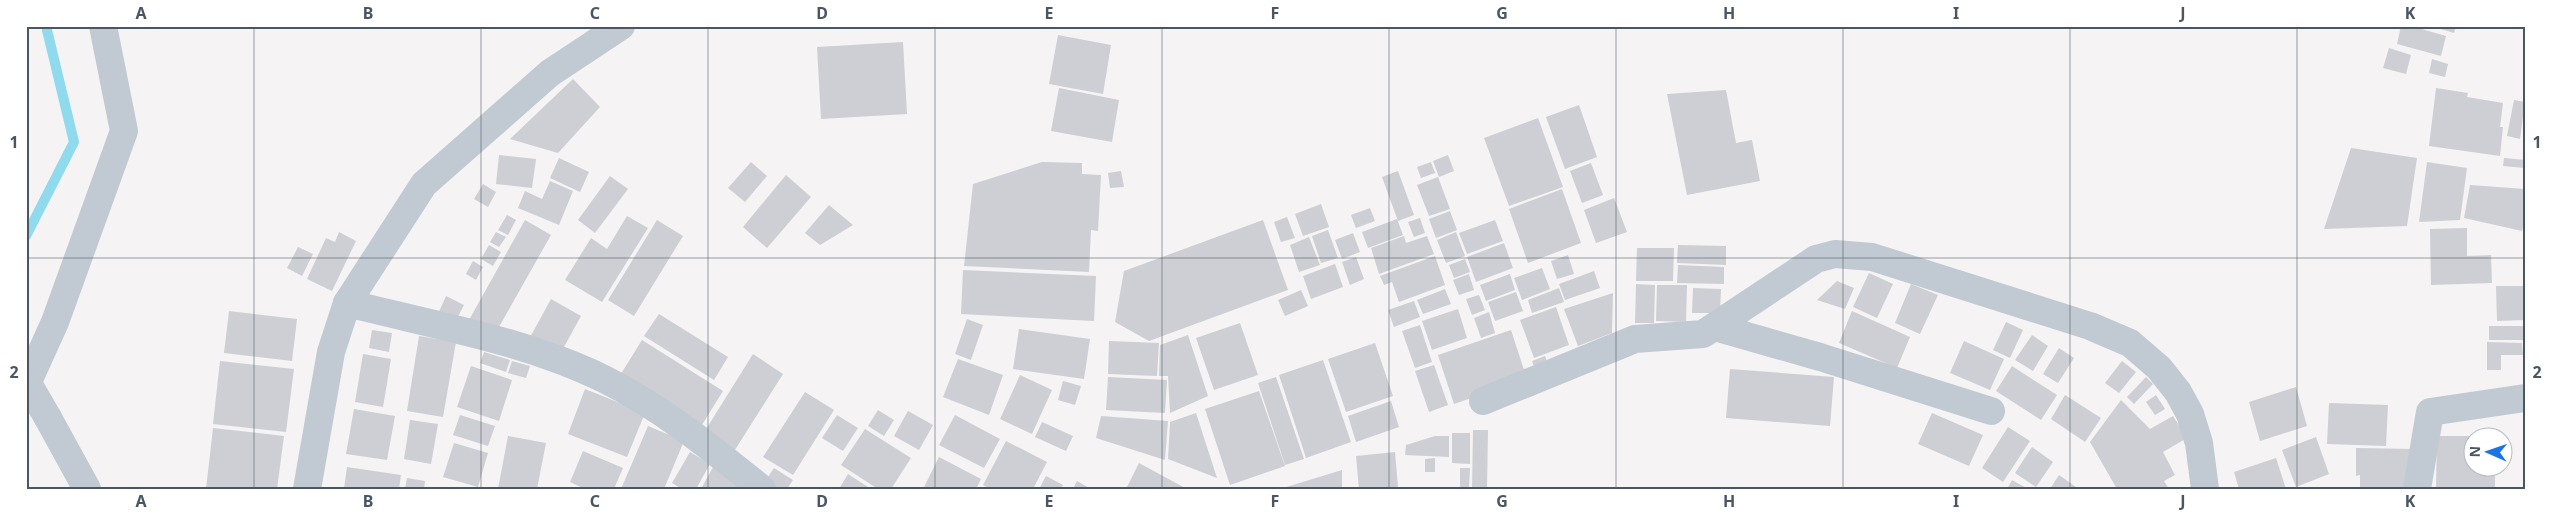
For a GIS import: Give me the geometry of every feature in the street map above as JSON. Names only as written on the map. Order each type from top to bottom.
[{"type":"street","points":[[26,386],[55,322],[124,131],[102,26]]},
{"type":"street","points":[[307,489],[331,352],[347,303],[424,184],[550,73],[622,26]]},
{"type":"street","points":[[1483,401],[1635,339],[1703,334],[1816,259],[1835,254],[1872,257],[2090,326],[2130,343],[2159,368],[2178,392],[2190,414],[2199,443],[2204,489]]},
{"type":"street","points":[[347,303],[531,350],[604,379],[684,425],[762,489]]},
{"type":"street","points":[[1715,327],[1991,411]]},
{"type":"street","points":[[26,380],[88,489]]},
{"type":"street","points":[[2417,489],[2430,412],[2525,398]]},
{"type":"building","points":[[2401,26],[2411,26],[2446,36],[2441,56],[2397,44]]},
{"type":"building","points":[[2431,26],[2456,26],[2454,33]]},
{"type":"building","points":[[1058,35],[1111,45],[1103,94],[1049,84]]},
{"type":"building","points":[[903,42],[907,114],[821,119],[817,47]]},
{"type":"building","points":[[2389,48],[2411,55],[2406,74],[2383,68]]},
{"type":"building","points":[[2432,59],[2448,64],[2445,77],[2429,73]]},
{"type":"building","points":[[573,79],[600,107],[558,153],[510,139]]},
{"type":"building","points":[[1059,88],[1119,100],[1112,142],[1051,131]]},
{"type":"building","points":[[2436,88],[2468,93],[2467,97],[2503,103],[2500,127],[2503,127],[2500,156],[2429,146]]},
{"type":"building","points":[[1726,90],[1736,143],[1752,140],[1760,181],[1687,195],[1667,94]]},
{"type":"building","points":[[2514,100],[2525,102],[2520,139],[2507,136]]},
{"type":"building","points":[[1579,105],[1597,157],[1565,169],[1546,117]]},
{"type":"building","points":[[1538,118],[1563,187],[1509,206],[1484,138]]},
{"type":"building","points":[[2351,148],[2417,158],[2407,226],[2324,229]]},
{"type":"building","points":[[499,155],[536,159],[532,188],[496,184]]},
{"type":"building","points":[[1448,155],[1454,171],[1439,177],[1433,161]]},
{"type":"building","points":[[559,158],[589,172],[580,192],[550,178]]},
{"type":"building","points":[[2504,158],[2525,160],[2525,168],[2503,166]]},
{"type":"building","points":[[751,162],[767,176],[745,202],[728,188]]},
{"type":"building","points":[[1042,162],[1082,163],[1082,174],[1101,175],[1098,231],[1091,230],[1089,272],[964,266],[973,184]]},
{"type":"building","points":[[1431,162],[1435,173],[1421,178],[1417,167]]},
{"type":"building","points":[[2427,162],[2467,168],[2460,220],[2419,222]]},
{"type":"building","points":[[1591,163],[1603,195],[1582,203],[1570,171]]},
{"type":"building","points":[[1121,171],[1124,187],[1110,188],[1108,173]]},
{"type":"building","points":[[1398,171],[1414,215],[1398,221],[1382,177]]},
{"type":"building","points":[[786,175],[811,197],[767,248],[743,227]]},
{"type":"building","points":[[610,176],[628,189],[595,233],[578,220]]},
{"type":"building","points":[[1438,177],[1450,209],[1429,216],[1417,185]]},
{"type":"building","points":[[550,181],[573,191],[559,225],[518,208],[525,191],[542,199]]},
{"type":"building","points":[[483,184],[496,192],[488,207],[474,199]]},
{"type":"building","points":[[2470,185],[2525,189],[2525,219],[2522,231],[2464,218]]},
{"type":"building","points":[[1562,189],[1581,243],[1528,263],[1509,209]]},
{"type":"building","points":[[1614,198],[1627,232],[1596,243],[1584,210]]},
{"type":"building","points":[[1321,204],[1329,227],[1303,236],[1295,214]]},
{"type":"building","points":[[829,205],[853,225],[820,245],[805,233]]},
{"type":"building","points":[[1370,208],[1375,221],[1356,228],[1351,215]]},
{"type":"building","points":[[1450,211],[1457,230],[1436,238],[1429,219]]},
{"type":"building","points":[[507,215],[516,220],[508,235],[498,230]]},
{"type":"building","points":[[627,216],[648,228],[602,302],[565,280],[591,238],[607,249]]},
{"type":"building","points":[[1287,217],[1295,238],[1281,242],[1274,222]]},
{"type":"building","points":[[1420,218],[1425,233],[1414,237],[1408,222]]},
{"type":"building","points":[[1397,219],[1403,235],[1368,248],[1362,232]]},
{"type":"building","points":[[525,220],[551,235],[495,334],[469,320]]},
{"type":"building","points":[[657,220],[683,236],[634,316],[608,300]]},
{"type":"building","points":[[1263,220],[1288,290],[1149,341],[1115,322],[1124,271]]},
{"type":"building","points":[[1495,220],[1503,241],[1467,254],[1459,233]]},
{"type":"building","points":[[2467,228],[2467,256],[2491,255],[2492,283],[2431,285],[2430,229]]},
{"type":"building","points":[[1328,230],[1338,258],[1321,263],[1312,236]]},
{"type":"building","points":[[339,232],[356,241],[332,291],[307,279],[326,238],[335,242]]},
{"type":"building","points":[[496,232],[506,237],[499,247],[490,242]]},
{"type":"building","points":[[1456,232],[1465,256],[1446,263],[1437,240]]},
{"type":"building","points":[[1353,233],[1360,252],[1342,259],[1335,240]]},
{"type":"building","points":[[1404,236],[1406,243],[1427,236],[1434,254],[1379,274],[1371,248]]},
{"type":"building","points":[[1309,237],[1320,265],[1299,272],[1290,245]]},
{"type":"building","points":[[1504,243],[1513,268],[1476,282],[1467,257]]},
{"type":"building","points":[[489,245],[501,252],[493,266],[481,259]]},
{"type":"building","points":[[1678,245],[1726,246],[1726,265],[1677,263]]},
{"type":"building","points":[[298,247],[313,254],[302,276],[287,268]]},
{"type":"building","points":[[1637,248],[1674,248],[1673,281],[1636,281]]},
{"type":"building","points":[[1568,255],[1574,274],[1557,279],[1551,261]]},
{"type":"building","points":[[1435,256],[1445,285],[1399,302],[1392,282],[1384,285],[1380,276]]},
{"type":"building","points":[[1356,257],[1364,279],[1350,285],[1342,262]]},
{"type":"building","points":[[1465,259],[1470,272],[1454,278],[1449,265]]},
{"type":"building","points":[[473,261],[483,267],[476,280],[466,274]]},
{"type":"building","points":[[1335,264],[1343,287],[1311,299],[1303,276]]},
{"type":"building","points":[[1678,265],[1724,267],[1724,284],[1677,283]]},
{"type":"building","points":[[1542,268],[1550,289],[1522,300],[1514,278]]},
{"type":"building","points":[[963,270],[1096,276],[1094,321],[961,314]]},
{"type":"building","points":[[1594,271],[1600,288],[1565,300],[1559,284]]},
{"type":"building","points":[[1869,273],[1893,284],[1877,318],[1853,307]]},
{"type":"building","points":[[1469,274],[1474,290],[1459,295],[1453,280]]},
{"type":"building","points":[[1510,274],[1515,290],[1486,301],[1480,285]]},
{"type":"building","points":[[1837,281],[1854,288],[1845,309],[1817,300]]},
{"type":"building","points":[[1636,284],[1655,285],[1654,323],[1635,323]]},
{"type":"building","points":[[1911,284],[1938,295],[1920,334],[1895,323]]},
{"type":"building","points":[[1657,285],[1687,285],[1686,322],[1656,321]]},
{"type":"building","points":[[2496,286],[2525,286],[2525,320],[2497,321]]},
{"type":"building","points":[[1559,288],[1564,302],[1532,313],[1528,300]]},
{"type":"building","points":[[1693,288],[1721,289],[1720,313],[1692,313]]},
{"type":"building","points":[[1445,289],[1451,304],[1423,314],[1417,300]]},
{"type":"building","points":[[1301,290],[1308,306],[1285,316],[1278,300]]},
{"type":"building","points":[[1516,292],[1523,311],[1495,321],[1488,302]]},
{"type":"building","points":[[1613,293],[1612,333],[1578,346],[1564,309]]},
{"type":"building","points":[[1479,295],[1485,310],[1472,315],[1466,299]]},
{"type":"building","points":[[446,296],[464,305],[454,324],[437,316]]},
{"type":"building","points":[[551,299],[581,316],[558,358],[528,341]]},
{"type":"building","points":[[1414,301],[1420,317],[1394,327],[1388,310]]},
{"type":"building","points":[[1556,307],[1569,345],[1534,358],[1520,320]]},
{"type":"building","points":[[1458,309],[1467,338],[1432,350],[1422,321]]},
{"type":"building","points":[[229,311],[297,319],[292,361],[224,353]]},
{"type":"building","points":[[1852,311],[1910,337],[1897,368],[1839,343]]},
{"type":"building","points":[[1489,312],[1495,333],[1481,338],[1474,318]]},
{"type":"building","points":[[659,314],[728,357],[714,380],[644,336]]},
{"type":"building","points":[[967,319],[983,325],[971,360],[955,354]]},
{"type":"building","points":[[2006,322],[2023,330],[2010,358],[1993,350]]},
{"type":"building","points":[[1240,323],[1258,375],[1214,390],[1196,338]]},
{"type":"building","points":[[1420,325],[1432,362],[1415,368],[1402,331]]},
{"type":"building","points":[[2489,326],[2525,326],[2525,340],[2489,340]]},
{"type":"building","points":[[1019,329],[1090,339],[1084,379],[1013,369]]},
{"type":"building","points":[[372,330],[392,333],[389,352],[369,348]]},
{"type":"building","points":[[1511,330],[1527,379],[1454,404],[1438,355]]},
{"type":"building","points":[[1188,335],[1208,396],[1170,413],[1168,376],[1159,376],[1160,345]]},
{"type":"building","points":[[2032,335],[2048,346],[2033,371],[2015,360]]},
{"type":"building","points":[[419,336],[456,342],[443,417],[407,411]]},
{"type":"building","points":[[642,340],[723,391],[700,428],[619,377]]},
{"type":"building","points":[[1109,341],[1159,343],[1157,376],[1108,374]]},
{"type":"building","points":[[1964,341],[2004,359],[1990,390],[1950,373]]},
{"type":"building","points":[[2487,342],[2522,343],[2523,355],[2501,355],[2501,370],[2487,370]]},
{"type":"building","points":[[1375,343],[1393,396],[1346,412],[1328,359]]},
{"type":"building","points":[[2059,348],[2074,358],[2058,383],[2043,374]]},
{"type":"building","points":[[484,352],[510,360],[506,372],[480,363]]},
{"type":"building","points":[[363,354],[391,359],[383,407],[355,402]]},
{"type":"building","points":[[753,354],[783,374],[733,453],[703,434]]},
{"type":"building","points":[[1545,356],[1548,364],[1535,369],[1532,361]]},
{"type":"building","points":[[958,359],[1003,375],[989,415],[943,397]]},
{"type":"building","points":[[1323,360],[1351,442],[1306,458],[1279,375]]},
{"type":"building","points":[[220,361],[294,369],[286,432],[213,424]]},
{"type":"building","points":[[512,361],[530,366],[526,378],[508,373]]},
{"type":"building","points":[[2122,361],[2136,372],[2119,393],[2105,383]]},
{"type":"building","points":[[1434,365],[1448,405],[1429,412],[1415,371]]},
{"type":"building","points":[[471,366],[512,380],[499,421],[457,407]]},
{"type":"building","points":[[2012,366],[2057,395],[2041,420],[1996,391]]},
{"type":"building","points":[[1730,369],[1834,377],[1830,426],[1726,418]]},
{"type":"building","points":[[1020,375],[1052,390],[1032,434],[1000,419]]},
{"type":"building","points":[[1108,377],[1167,380],[1165,413],[1106,410]]},
{"type":"building","points":[[1276,377],[1304,459],[1285,465],[1258,383]]},
{"type":"building","points":[[2146,377],[2153,384],[2134,404],[2127,397]]},
{"type":"building","points":[[1063,381],[1081,386],[1075,405],[1058,400]]},
{"type":"building","points":[[2296,387],[2307,426],[2260,441],[2249,402]]},
{"type":"building","points":[[585,389],[645,413],[627,457],[568,434]]},
{"type":"building","points":[[1259,391],[1285,466],[1230,485],[1205,409]]},
{"type":"building","points":[[805,392],[834,410],[793,475],[763,457]]},
{"type":"building","points":[[2065,395],[2101,418],[2085,442],[2051,419]]},
{"type":"building","points":[[2156,395],[2165,409],[2155,415],[2146,402]]},
{"type":"building","points":[[2121,400],[2150,429],[2173,416],[2187,438],[2163,452],[2175,475],[2164,481],[2169,489],[2117,489],[2090,442]]},
{"type":"building","points":[[1391,401],[1399,427],[1356,442],[1348,416]]},
{"type":"building","points":[[2329,403],[2388,405],[2386,446],[2327,444]]},
{"type":"building","points":[[354,409],[395,416],[387,460],[346,454]]},
{"type":"building","points":[[878,410],[894,420],[884,436],[868,426]]},
{"type":"building","points":[[908,411],[933,425],[919,450],[894,436]]},
{"type":"building","points":[[1196,413],[1217,478],[1168,459],[1170,422]]},
{"type":"building","points":[[1932,413],[1983,435],[1969,466],[1918,444]]},
{"type":"building","points":[[460,415],[495,426],[488,446],[453,435]]},
{"type":"building","points":[[837,415],[858,428],[843,451],[822,438]]},
{"type":"building","points":[[955,415],[1000,439],[984,468],[939,445]]},
{"type":"building","points":[[1101,416],[1168,421],[1165,460],[1096,438]]},
{"type":"building","points":[[410,420],[438,424],[431,464],[404,459]]},
{"type":"building","points":[[1042,422],[1073,436],[1066,451],[1035,437]]},
{"type":"building","points":[[648,426],[684,441],[664,489],[621,489]]},
{"type":"building","points":[[2008,427],[2030,441],[2003,482],[1982,468]]},
{"type":"building","points":[[213,428],[284,436],[277,489],[206,489]]},
{"type":"building","points":[[865,429],[911,458],[891,489],[878,489],[841,465]]},
{"type":"building","points":[[1473,430],[1488,430],[1487,489],[1472,489]]},
{"type":"building","points":[[1452,433],[1470,433],[1470,464],[1452,463]]},
{"type":"building","points":[[508,436],[546,443],[537,489],[498,489]]},
{"type":"building","points":[[1435,436],[1449,436],[1449,457],[1405,455],[1406,445]]},
{"type":"building","points":[[2437,436],[2464,436],[2464,478],[2495,478],[2495,489],[2436,489]]},
{"type":"building","points":[[2316,437],[2329,474],[2296,487],[2282,450]]},
{"type":"building","points":[[1006,441],[1047,462],[1033,489],[990,489],[983,485]]},
{"type":"building","points":[[454,443],[488,453],[478,487],[443,477]]},
{"type":"building","points":[[2032,447],[2053,462],[2036,487],[2015,473]]},
{"type":"building","points":[[2356,448],[2414,449],[2407,489],[2360,489],[2360,475],[2356,476]]},
{"type":"building","points":[[583,451],[623,468],[614,489],[585,489],[570,482]]},
{"type":"building","points":[[690,452],[710,464],[696,489],[682,489],[672,483]]},
{"type":"building","points":[[1395,452],[1398,487],[1359,489],[1356,456]]},
{"type":"building","points":[[939,457],[981,479],[976,489],[923,489]]},
{"type":"building","points":[[1435,458],[1435,472],[1425,472],[1425,459]]},
{"type":"building","points":[[2276,458],[2286,489],[2239,489],[2234,472]]},
{"type":"building","points":[[1139,463],[1187,489],[1126,489]]},
{"type":"building","points":[[347,467],[401,475],[399,489],[344,489]]},
{"type":"building","points":[[713,467],[741,482],[737,489],[701,489]]},
{"type":"building","points":[[774,468],[793,480],[787,489],[766,489],[762,486]]},
{"type":"building","points":[[1460,468],[1470,468],[1469,488],[1460,488]]},
{"type":"building","points":[[1342,470],[1342,489],[1283,488]]},
{"type":"building","points":[[848,474],[871,489],[839,489]]},
{"type":"building","points":[[2059,475],[2076,487],[2075,489],[2050,489]]},
{"type":"building","points":[[1046,476],[1063,485],[1061,489],[1039,489]]},
{"type":"building","points":[[407,478],[425,481],[424,489],[405,489]]},
{"type":"building","points":[[2012,480],[2028,489],[2007,489]]},
{"type":"building","points":[[1077,481],[1091,489],[1073,489]]},
{"type":"waterway","points":[[26,236],[74,142],[46,26]]}]
